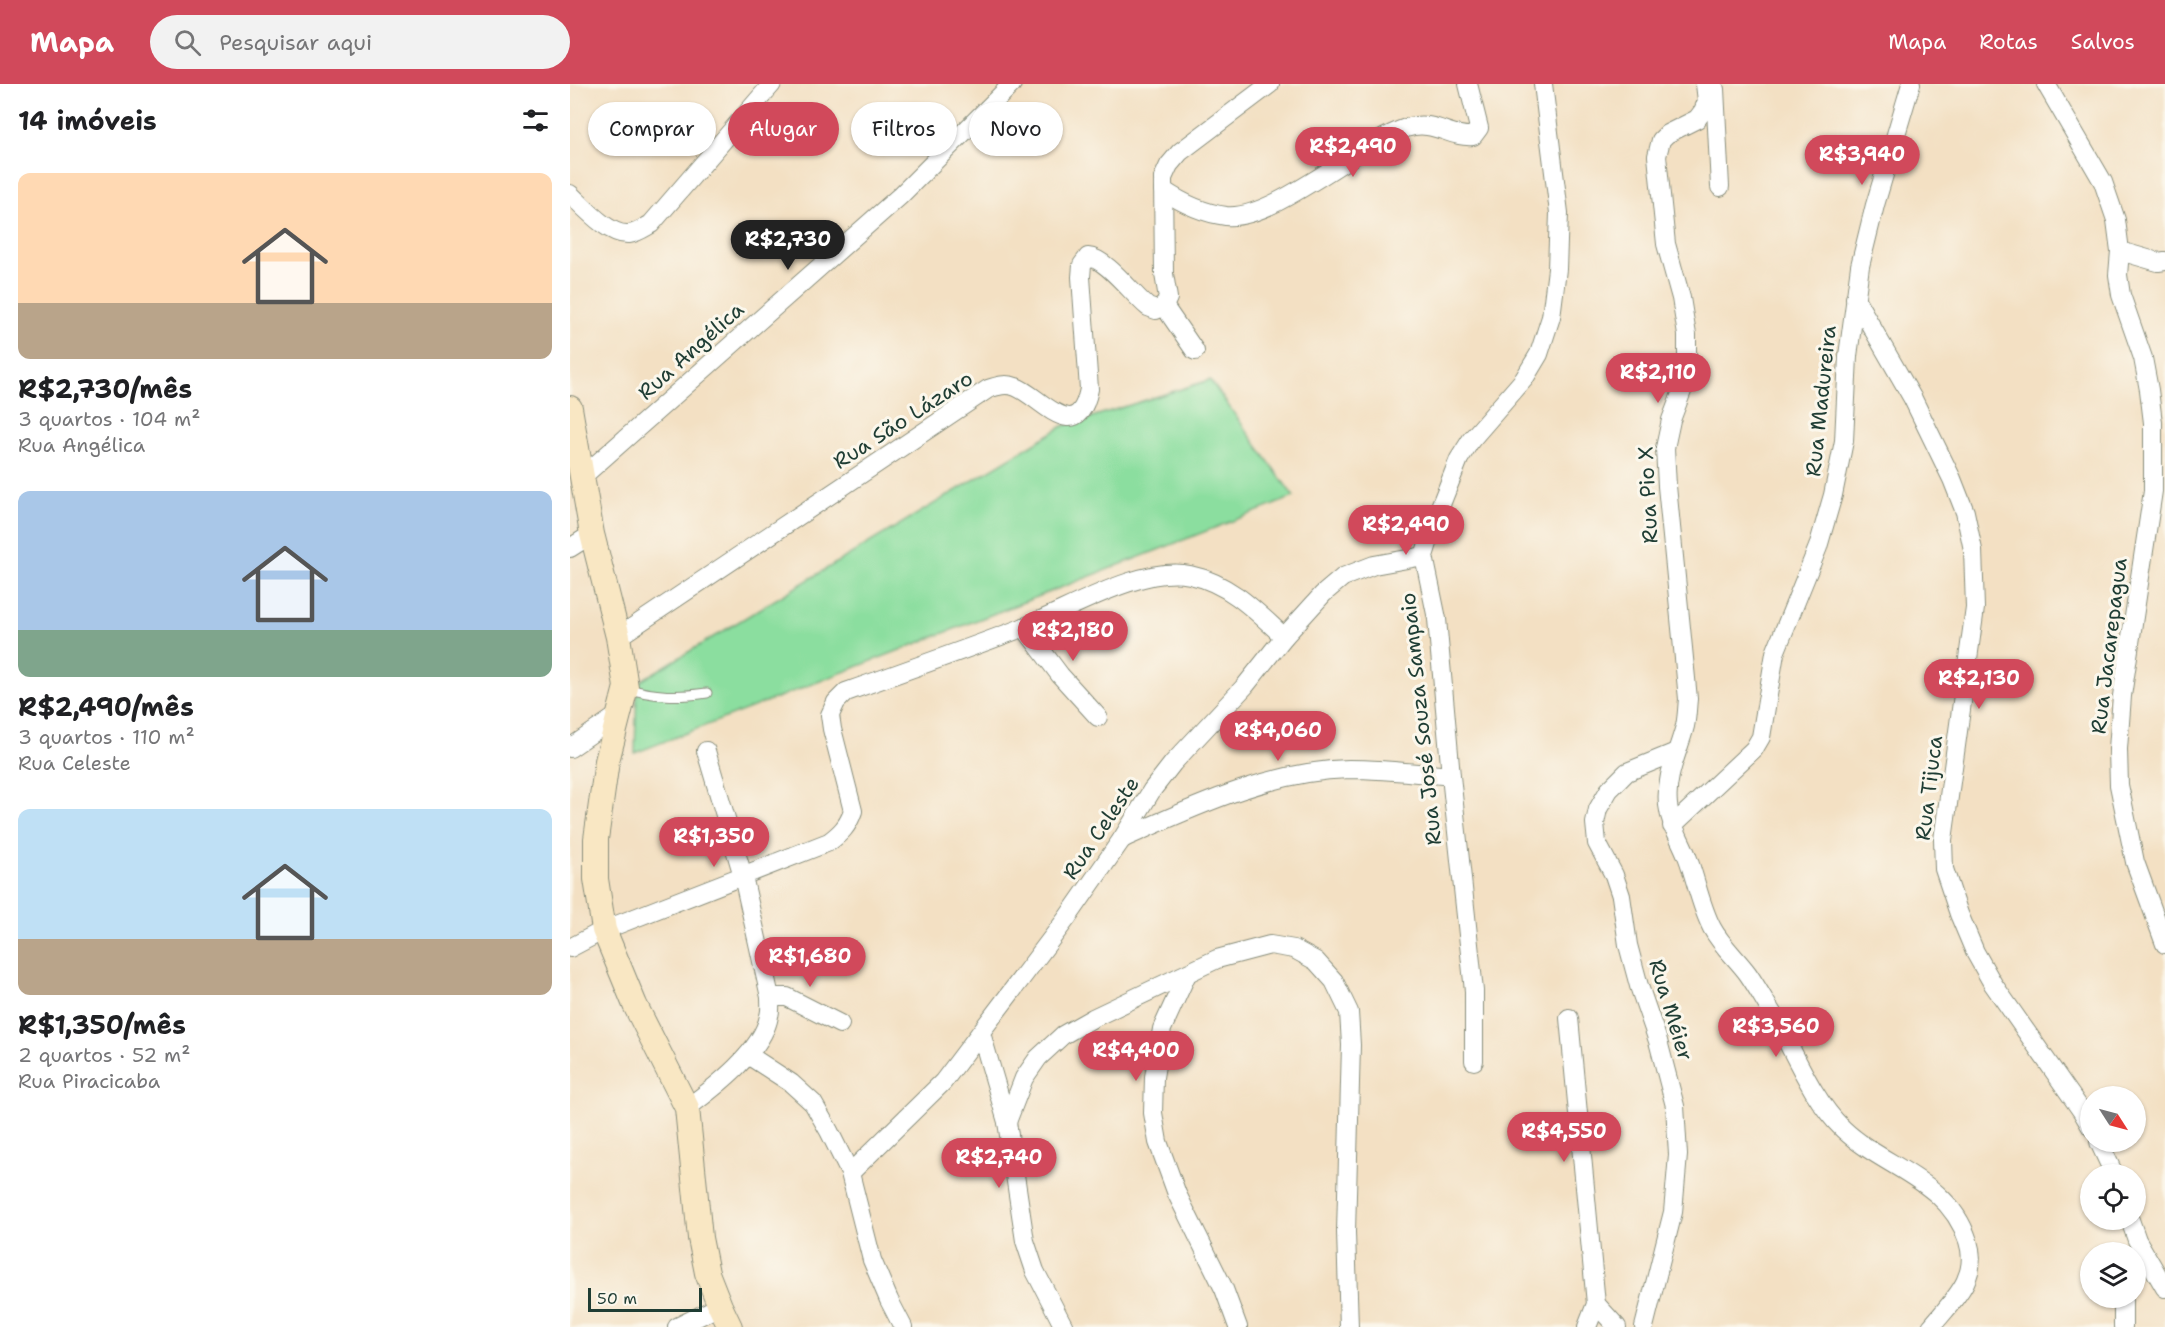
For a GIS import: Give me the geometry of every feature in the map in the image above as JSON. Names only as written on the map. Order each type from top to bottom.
[{"type":"street","points":[[570,194],[612,231],[628,234],[637,232],[651,224],[772,84]]},
{"type":"street","points":[[1195,351],[1164,306],[1168,298],[1164,274],[1163,178],[1169,165],[1180,152],[1270,84]]},
{"type":"street","points":[[1163,190],[1177,200],[1196,208],[1227,216],[1244,214],[1266,207],[1384,138],[1406,128],[1423,124],[1473,136],[1479,128],[1468,84]]},
{"type":"street","name":"Rua José Souza Sampaio","points":[[1474,1061],[1474,991],[1437,619],[1424,556],[1459,459],[1471,440],[1524,379],[1539,354],[1551,317],[1557,268],[1559,213],[1543,84]]},
{"type":"street","name":"Rua Pio X","points":[[1676,752],[1686,724],[1688,699],[1665,448],[1687,363],[1687,335],[1681,298],[1666,244],[1657,156],[1661,140],[1667,134],[1697,118],[1703,111],[1707,101],[1705,84]]},
{"type":"street","points":[[1714,84],[1720,187]]},
{"type":"street","name":"Rua Madureira","points":[[1672,826],[1754,749],[1761,737],[1775,653],[1818,547],[1833,495],[1844,441],[1848,356],[1855,298],[1875,204],[1911,84]]},
{"type":"street","name":"Rua Jacarepagua","points":[[2046,84],[2103,182],[2116,220],[2120,251],[2118,275],[2121,295],[2143,358],[2149,390],[2153,423],[2153,491],[2122,696],[2118,749],[2119,785],[2135,862],[2165,944]]},
{"type":"street","name":"Rua Angélica","points":[[582,477],[900,196],[1009,85]]},
{"type":"street","points":[[2120,251],[2158,262],[2165,261]]},
{"type":"street","name":"Rua São Lázaro","points":[[618,637],[988,389],[1001,385],[1013,385],[1056,415],[1069,417],[1079,412],[1087,400],[1089,389],[1081,277],[1082,265],[1088,257],[1098,259],[1103,263],[1148,307],[1156,310],[1164,306]]},
{"type":"street","name":"Rua Tijuca","points":[[1855,298],[1913,399],[1952,479],[1965,512],[1973,550],[1975,608],[1943,840],[1944,869],[1971,942],[1993,984],[2080,1111]]},
{"type":"street","points":[[570,408],[592,534],[618,637],[626,687],[607,761],[596,839],[597,879],[604,930],[631,996],[687,1108],[700,1238],[707,1273],[725,1317],[677,1327]]},
{"type":"street","points":[[2153,491],[2165,507]]},
{"type":"street","points":[[570,548],[592,534]]},
{"type":"street","name":"Rua Celeste","points":[[850,1173],[943,1082],[1067,918],[1122,839],[1152,790],[1173,763],[1245,686],[1284,637],[1323,594],[1343,577],[1374,565],[1424,556]]},
{"type":"street","points":[[570,948],[604,930],[829,842],[840,834],[849,824],[853,811],[830,715],[836,702],[846,692],[1024,627],[1155,574],[1189,575],[1216,583],[1241,598],[1284,637]]},
{"type":"street","points":[[1024,627],[1060,675],[1098,717]]},
{"type":"street","points":[[570,748],[621,713]]},
{"type":"street","points":[[687,1108],[705,1095],[748,1055],[764,1031],[770,1015],[770,997],[743,876],[706,751]]},
{"type":"street","points":[[1676,752],[1668,780],[1668,806],[1672,826],[1693,872],[1705,912],[1714,930],[1750,976],[1808,1080],[1829,1112],[1849,1134],[1930,1187],[1956,1213],[1968,1240],[1972,1266],[1968,1278],[1931,1327]]},
{"type":"street","name":"Rua Méier","points":[[1644,1327],[1673,1212],[1678,1155],[1676,1106],[1628,945],[1621,896],[1614,875],[1597,843],[1595,823],[1598,809],[1609,790],[1627,772],[1676,752]]},
{"type":"street","points":[[1122,839],[1212,799],[1262,783],[1308,773],[1348,769],[1451,776]]},
{"type":"street","points":[[1007,1122],[1024,1077],[1038,1058],[1064,1035],[1093,1018],[1216,959],[1270,945],[1294,949],[1316,962],[1334,981],[1349,1012],[1351,1045],[1346,1232],[1349,1327]]},
{"type":"street","points":[[1186,974],[1162,1029],[1154,1077],[1153,1113],[1158,1142],[1177,1194],[1224,1289],[1238,1327]]},
{"type":"street","points":[[770,997],[787,997],[840,1024]]},
{"type":"street","points":[[1569,1018],[1596,1304],[1587,1327]]},
{"type":"street","points":[[981,1033],[1007,1122],[1025,1241],[1035,1271],[1064,1327]]},
{"type":"street","points":[[748,1055],[791,1083],[813,1103],[830,1131],[850,1173],[872,1260],[903,1327]]},
{"type":"street","points":[[2146,1262],[2165,1288]]},
{"type":"street","points":[[1596,1304],[1617,1327]]},
{"type":"street","points":[[2123,1308],[2123,1327]]},
{"type":"lane","points":[[626,687],[643,693],[666,696],[707,693]]},
{"type":"green space","points":[[1210,380],[1294,497],[635,753],[637,683],[1063,426]]}]
